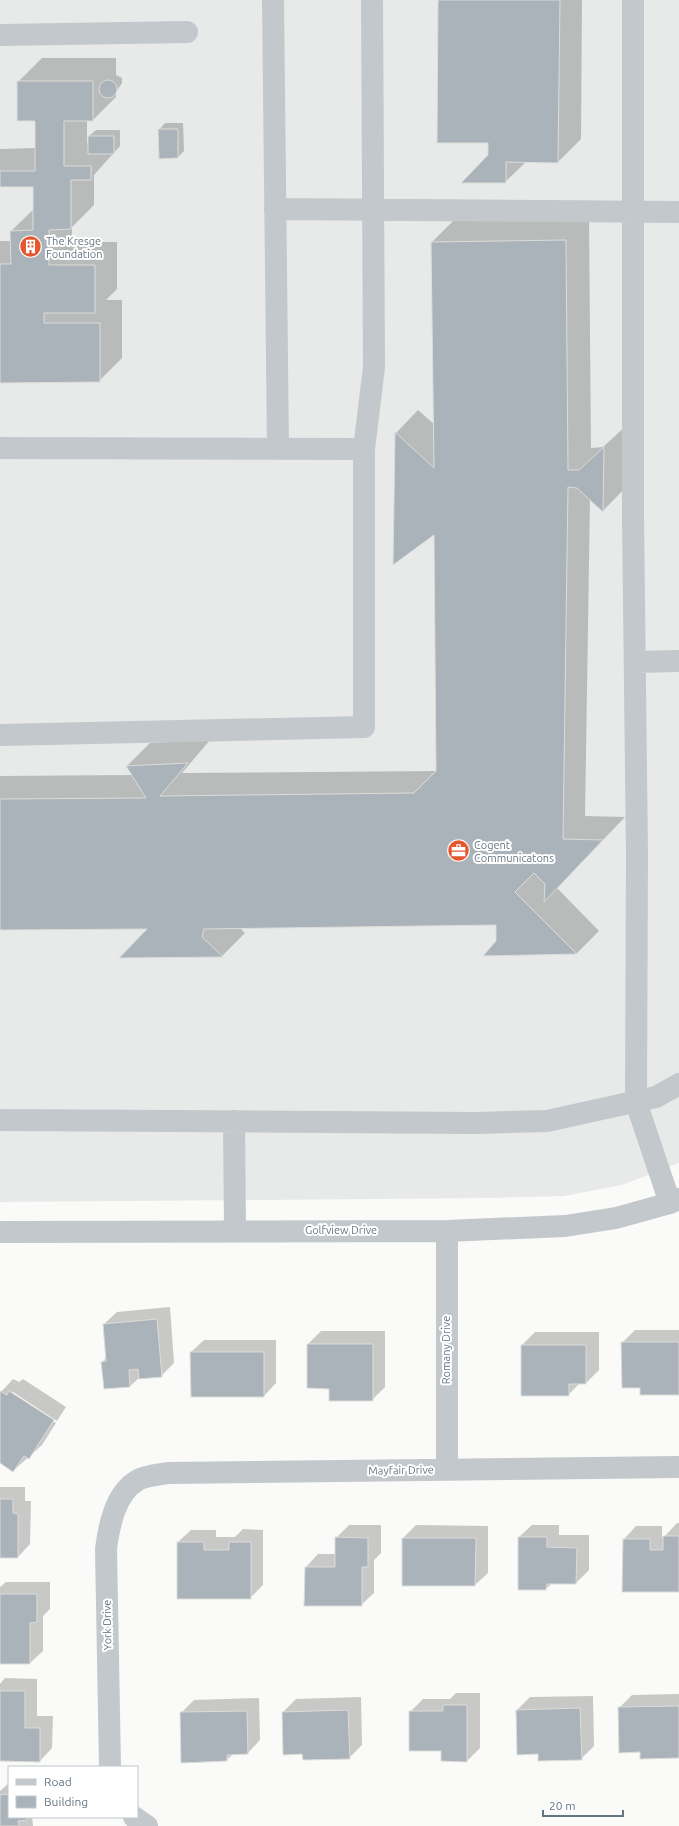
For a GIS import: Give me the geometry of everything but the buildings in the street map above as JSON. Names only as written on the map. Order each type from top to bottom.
[{"type":"street","points":[[273,0],[278,449]]},
{"type":"street","points":[[0,735],[364,727],[364,449],[374,367],[372,0]]},
{"type":"street","points":[[633,0],[637,847],[636,1102],[674,1201]]},
{"type":"street","points":[[0,34],[187,32]]},
{"type":"street","points":[[276,210],[679,212]]},
{"type":"street","points":[[0,448],[364,449]]},
{"type":"street","points":[[635,662],[679,661]]},
{"type":"street","points":[[0,1120],[477,1123],[547,1121],[656,1097],[679,1084]]},
{"type":"street","points":[[234,1122],[235,1230]]},
{"type":"street","name":"Golfview Drive","points":[[0,1232],[447,1230],[565,1226],[616,1218],[674,1201]]},
{"type":"street","name":"Romany Drive","points":[[447,1230],[447,1469]]},
{"type":"street","name":"Mayfair Drive","points":[[128,1488],[136,1481],[147,1476],[168,1473],[679,1466]]},
{"type":"street","name":"York Drive","points":[[110,1766],[106,1549],[108,1529],[114,1511],[128,1488]]},
{"type":"street","points":[[135,1818],[147,1826]]},
{"type":"shaded area","points":[[0,0],[679,0],[679,1163],[622,1185],[564,1196],[0,1202]]},
{"type":"place","name":"The Kresge Foundation","points":[[30,247]]},
{"type":"place","name":"Cogent Communicatons","points":[[458,851]]}]
